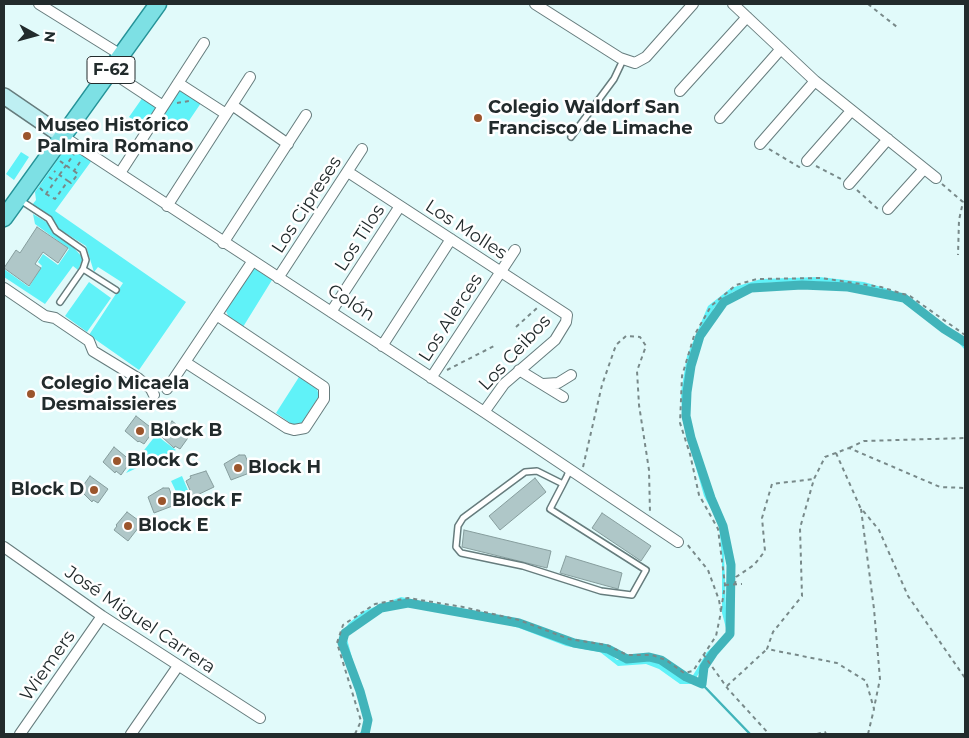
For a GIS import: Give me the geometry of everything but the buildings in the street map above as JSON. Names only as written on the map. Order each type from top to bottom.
[{"type":"main road","name":"F-62","points":[[4,218],[158,4]]},
{"type":"street","points":[[39,4],[121,56]]},
{"type":"street","points":[[536,4],[623,60],[635,63],[646,57],[693,4]]},
{"type":"street","points":[[733,4],[815,81],[936,178]]},
{"type":"street","points":[[680,91],[747,17]]},
{"type":"street","points":[[120,174],[204,43]]},
{"type":"street","points":[[720,118],[780,50]]},
{"type":"street","points":[[110,71],[163,106]]},
{"type":"street","points":[[167,206],[250,77]]},
{"type":"street","points":[[760,144],[815,81]]},
{"type":"street","points":[[178,83],[226,114]]},
{"type":"street","name":"Colón","points":[[4,96],[223,243],[571,469],[678,542]]},
{"type":"street","points":[[232,105],[288,144]]},
{"type":"street","points":[[807,161],[851,110]]},
{"type":"street","points":[[223,243],[306,115]]},
{"type":"street","points":[[849,184],[888,139]]},
{"type":"street","name":"Los Cipreses","points":[[278,278],[362,149]]},
{"type":"street","points":[[888,209],[924,169]]},
{"type":"street","name":"Los Molles","points":[[348,172],[567,315]]},
{"type":"street","name":"Los Tilos","points":[[331,312],[400,206]]},
{"type":"street","points":[[382,346],[451,239]]},
{"type":"street","name":"Los Alerces","points":[[432,378],[515,250]]},
{"type":"street","points":[[4,288],[45,316],[55,318],[89,341],[93,351],[160,393],[218,316],[252,262]]},
{"type":"street","name":"Los Ceibos","points":[[484,412],[504,384],[555,340],[566,322],[567,315]]},
{"type":"street","points":[[185,362],[287,428],[294,430],[305,428],[324,399],[324,387],[218,316]]},
{"type":"street","points":[[519,370],[563,397]]},
{"type":"street","points":[[543,384],[558,383],[571,375]]},
{"type":"street","name":"José Miguel Carrera","points":[[4,547],[102,616],[260,718]]},
{"type":"street","name":"Wiemers","points":[[20,734],[102,616]]},
{"type":"street","points":[[131,734],[178,666]]},
{"type":"lane","points":[[571,136],[614,79],[623,60]]},
{"type":"lane","points":[[18,198],[49,219],[56,231],[83,250],[86,260],[83,269],[60,302]]},
{"type":"lane","points":[[83,269],[116,290]]},
{"type":"lane","points":[[563,484],[537,471],[525,472],[461,521],[458,526],[456,547],[460,552],[523,566],[601,591],[632,595],[646,570],[550,509],[571,469]]},
{"type":"path","points":[[868,4],[897,27]]},
{"type":"path","points":[[163,106],[201,98]]},
{"type":"path","points":[[760,144],[798,167],[807,161],[849,184],[881,212],[888,209]]},
{"type":"path","points":[[46,194],[76,152]]},
{"type":"path","points":[[60,175],[71,183],[78,174],[60,161],[65,154]]},
{"type":"path","points":[[74,172],[85,154]]},
{"type":"path","points":[[55,181],[49,176],[40,189],[55,199],[68,181]]},
{"type":"path","points":[[936,178],[963,202],[959,220],[958,254]]},
{"type":"path","points":[[354,734],[361,721],[337,643],[343,625],[375,604],[408,598],[463,607],[519,620],[569,639],[607,645],[627,655],[652,655],[666,660],[684,673],[690,673],[696,669],[703,654],[716,636],[725,585],[718,529],[699,495],[690,454],[680,422],[682,376],[694,336],[711,306],[736,285],[757,279],[821,278],[881,287],[910,296],[965,335]]},
{"type":"path","points":[[516,327],[534,312],[543,300]]},
{"type":"path","points":[[580,475],[591,441],[602,385],[616,345],[626,336],[640,337],[646,346],[638,372],[639,405],[649,470],[650,523]]},
{"type":"path","points":[[432,378],[496,345]]},
{"type":"path","points":[[726,687],[767,649],[773,632],[802,596],[800,528],[814,479],[825,457],[864,441],[965,438]]},
{"type":"path","points":[[849,448],[940,487],[965,488]]},
{"type":"path","points":[[836,453],[860,507],[879,530],[908,596],[965,678]]},
{"type":"path","points":[[735,585],[736,578],[754,565],[765,550],[762,518],[772,484],[814,479]]},
{"type":"path","points":[[860,507],[874,608],[880,679],[868,734]]},
{"type":"path","points":[[678,542],[685,542],[690,546],[708,570],[719,600],[720,612]]},
{"type":"path","points":[[725,585],[742,584]]},
{"type":"path","points":[[767,649],[837,663],[866,681],[874,709]]},
{"type":"path","points":[[703,654],[714,667],[726,687],[769,734]]},
{"type":"path","points":[[817,734],[825,732],[826,734]]},
{"type":"shaded area","points":[[179,88],[201,103],[182,131],[154,112],[144,126],[129,117],[143,97],[164,111]]},
{"type":"shaded area","points":[[71,141],[95,156],[55,211],[186,302],[139,370],[89,335],[123,283],[98,267],[94,272],[86,246],[59,229],[49,215],[32,205],[36,200],[35,192]]},
{"type":"shaded area","points":[[21,152],[29,157],[14,180],[6,174]]},
{"type":"shaded area","points":[[33,214],[48,223],[53,232],[74,248],[83,258],[78,270],[73,266],[45,304],[4,277],[4,269],[29,287],[42,266],[38,262],[43,254],[58,265],[69,249],[35,224]]},
{"type":"shaded area","points":[[254,268],[272,280],[243,327],[229,318],[226,311]]},
{"type":"shaded area","points":[[819,277],[864,282],[891,290],[959,335],[965,341],[965,350],[955,339],[894,296],[862,287],[812,281],[763,283],[733,292],[714,308],[696,348],[687,385],[685,408],[702,479],[723,527],[726,608],[732,632],[730,639],[707,659],[691,684],[680,684],[659,669],[646,664],[618,666],[600,652],[566,646],[519,628],[484,618],[403,601],[368,614],[351,625],[347,632],[347,639],[368,716],[366,732],[359,734],[364,728],[364,717],[343,640],[344,630],[349,623],[364,611],[401,597],[497,617],[576,645],[605,649],[617,660],[646,658],[661,664],[682,679],[690,679],[707,652],[725,637],[727,632],[722,613],[722,558],[719,524],[704,496],[682,418],[681,392],[687,356],[708,306],[731,288],[761,279]]},
{"type":"shaded area","points":[[89,282],[111,298],[87,332],[65,316]]},
{"type":"shaded area","points":[[299,377],[317,389],[319,396],[301,424],[293,425],[276,413]]},
{"type":"shaded area","points":[[156,435],[176,450],[126,473]]},
{"type":"shaded area","points":[[182,476],[190,495],[180,500],[171,481]]},
{"type":"waterway","points":[[365,734],[368,720],[360,691],[342,643],[345,633],[381,608],[408,603],[519,623],[574,643],[608,649],[627,659],[649,657],[661,660],[686,677],[702,684],[704,667],[730,634],[731,565],[723,526],[711,498],[691,438],[686,416],[687,392],[691,366],[700,336],[724,302],[751,288],[802,285],[848,287],[904,298],[944,329],[965,342]]},
{"type":"waterway","points":[[702,684],[750,734]]},
{"type":"place","name":"Colegio Waldorf San Francisco de Limache","points":[[478,118]]},
{"type":"place","name":"Museo Histórico Palmira Romano","points":[[27,136]]},
{"type":"place","name":"Colegio Micaela Desmaissieres","points":[[31,394]]},
{"type":"place","name":"Block B","points":[[140,431]]},
{"type":"place","name":"Block C","points":[[117,461]]},
{"type":"place","name":"Block H","points":[[238,468]]},
{"type":"place","name":"Block D","points":[[94,490]]},
{"type":"place","name":"Block F","points":[[162,501]]},
{"type":"place","name":"Block E","points":[[128,526]]}]
